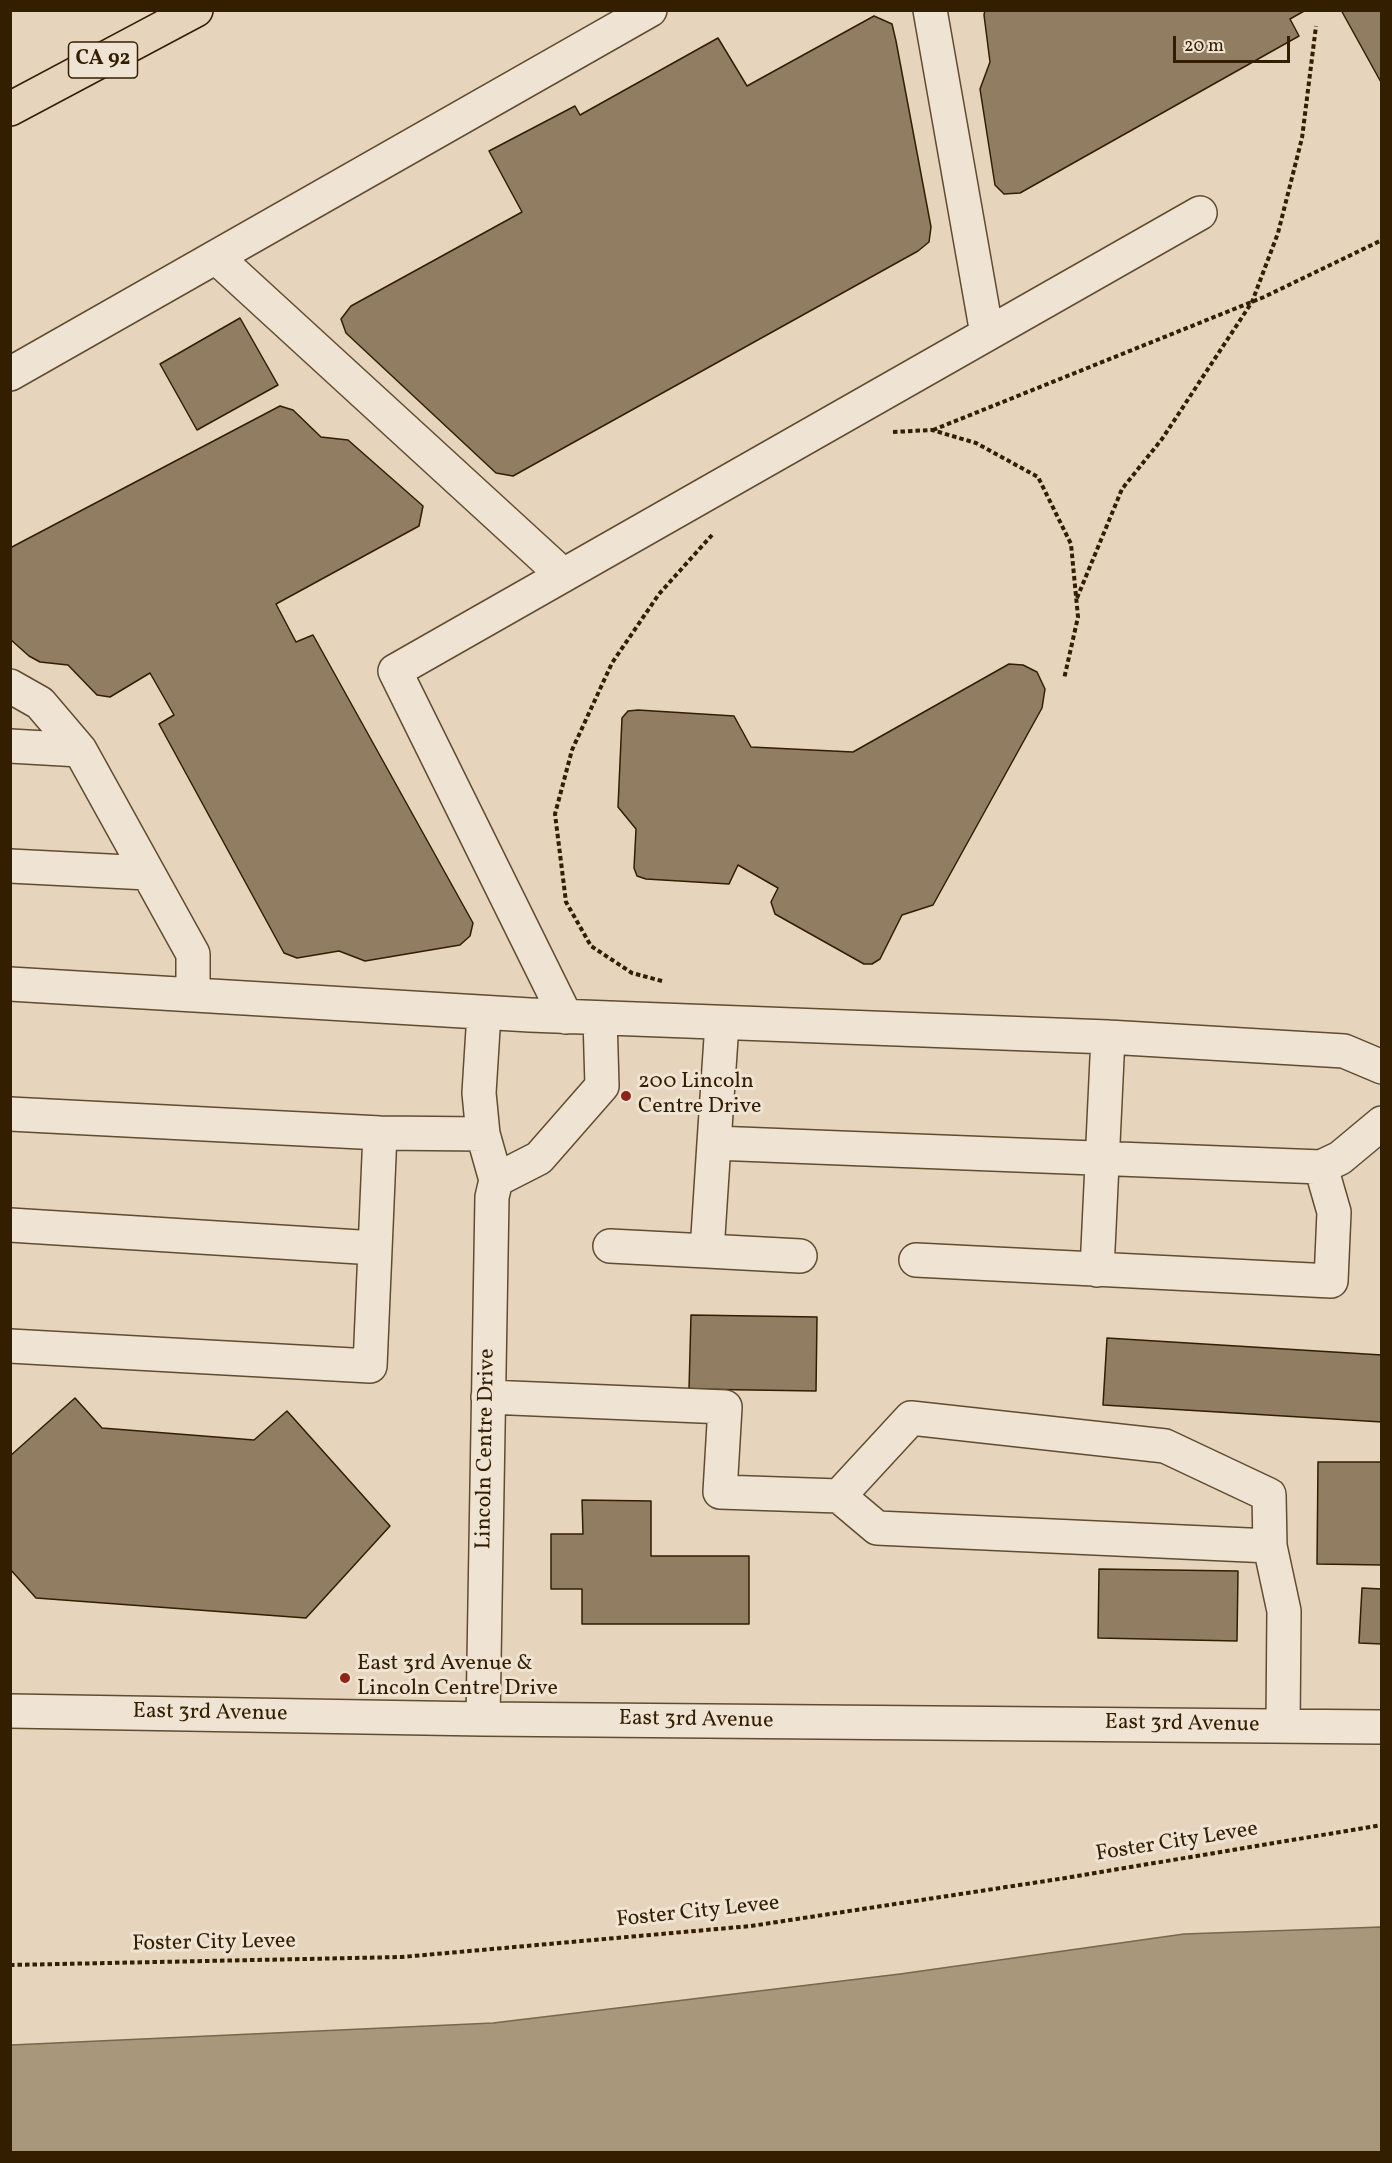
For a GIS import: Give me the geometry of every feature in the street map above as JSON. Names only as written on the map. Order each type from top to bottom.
[{"type":"highway","name":"CA 92","points":[[10,109],[196,10]]},
{"type":"street","points":[[10,374],[650,10]]},
{"type":"street","points":[[930,10],[987,334]]},
{"type":"street","points":[[567,1017],[395,671],[1200,213]]},
{"type":"street","points":[[216,257],[563,575]]},
{"type":"street","points":[[10,686],[40,703],[80,750],[193,954],[193,994]]},
{"type":"street","points":[[10,746],[80,750]]},
{"type":"street","points":[[10,866],[148,873]]},
{"type":"street","points":[[10,984],[484,1013],[1108,1037],[1344,1051],[1382,1067]]},
{"type":"street","name":"Lincoln Centre Drive","points":[[483,1719],[492,1197],[496,1180],[483,1134],[479,1093],[484,1013]]},
{"type":"street","points":[[496,1180],[539,1158],[602,1086],[600,1018]]},
{"type":"street","points":[[707,1251],[722,1023]]},
{"type":"street","points":[[1097,1270],[1108,1037]]},
{"type":"street","points":[[10,1114],[380,1133],[483,1134]]},
{"type":"street","points":[[714,1143],[1321,1167],[1340,1158],[1382,1123]]},
{"type":"street","points":[[10,1346],[370,1366],[380,1133]]},
{"type":"street","points":[[916,1260],[1331,1281],[1334,1212],[1321,1167]]},
{"type":"street","points":[[10,1225],[375,1248]]},
{"type":"street","points":[[610,1246],[800,1256]]},
{"type":"street","points":[[488,1397],[725,1407],[720,1492],[838,1496],[877,1528],[1270,1546]]},
{"type":"street","points":[[838,1496],[911,1418],[1165,1446],[1269,1495],[1270,1546],[1284,1611],[1282,1726]]},
{"type":"street","name":"East 3rd Avenue","points":[[10,1711],[483,1719],[1382,1727]]},
{"type":"path","points":[[1076,598],[1122,489],[1162,439],[1252,302],[1278,233],[1302,138],[1316,26]]},
{"type":"path","points":[[932,430],[1252,302],[1382,240]]},
{"type":"path","points":[[888,432],[932,430],[976,443],[1038,477],[1071,544],[1078,617],[1064,679]]},
{"type":"path","points":[[673,983],[632,973],[591,946],[566,902],[555,814],[572,750],[612,663],[659,594],[716,530]]},
{"type":"path","name":"Foster City Levee","points":[[10,1965],[402,1957],[751,1926],[1059,1879],[1382,1825]]},
{"type":"shaded area","points":[[1381,1927],[1381,2152],[11,2152],[11,2045],[493,2023],[900,1974],[1184,1934]]},
{"type":"building","points":[[985,10],[1306,10],[1290,19],[1299,36],[1020,193],[1004,194],[995,185],[980,89],[990,62]]},
{"type":"building","points":[[1341,10],[1382,10],[1382,84]]},
{"type":"building","points":[[874,16],[892,24],[931,227],[929,242],[918,251],[513,476],[496,473],[346,333],[341,319],[351,306],[522,212],[489,151],[575,106],[580,115],[718,38],[747,86]]},
{"type":"building","points":[[240,318],[278,385],[197,430],[160,364]]},
{"type":"building","points":[[280,406],[293,410],[321,437],[348,440],[423,506],[419,526],[276,604],[296,642],[313,635],[473,923],[470,936],[460,945],[365,961],[339,951],[297,958],[284,953],[159,724],[174,715],[150,673],[110,697],[97,695],[68,665],[40,662],[29,656],[10,639],[10,548]]},
{"type":"building","points":[[1009,664],[1023,665],[1037,672],[1045,689],[1042,708],[933,905],[902,915],[880,959],[872,964],[864,964],[775,914],[771,902],[778,888],[738,865],[729,884],[646,879],[637,876],[634,868],[636,829],[618,807],[622,718],[628,711],[734,716],[751,747],[853,752]]},
{"type":"building","points":[[691,1315],[817,1317],[816,1391],[689,1389]]},
{"type":"building","points":[[1107,1338],[1382,1355],[1382,1422],[1103,1405]]},
{"type":"building","points":[[75,1398],[102,1428],[254,1440],[287,1411],[390,1526],[306,1618],[36,1598],[10,1569],[10,1456]]},
{"type":"building","points":[[1318,1462],[1382,1462],[1382,1565],[1317,1564]]},
{"type":"building","points":[[582,1500],[651,1501],[651,1556],[749,1556],[749,1624],[582,1624],[582,1589],[551,1589],[551,1534],[583,1534]]},
{"type":"building","points":[[1099,1569],[1238,1571],[1237,1641],[1098,1638]]},
{"type":"building","points":[[1362,1588],[1382,1589],[1382,1644],[1359,1643]]},
{"type":"place","name":"200 Lincoln Centre Drive","points":[[626,1096]]},
{"type":"place","name":"East 3rd Avenue & Lincoln Centre Drive","points":[[345,1678]]}]
